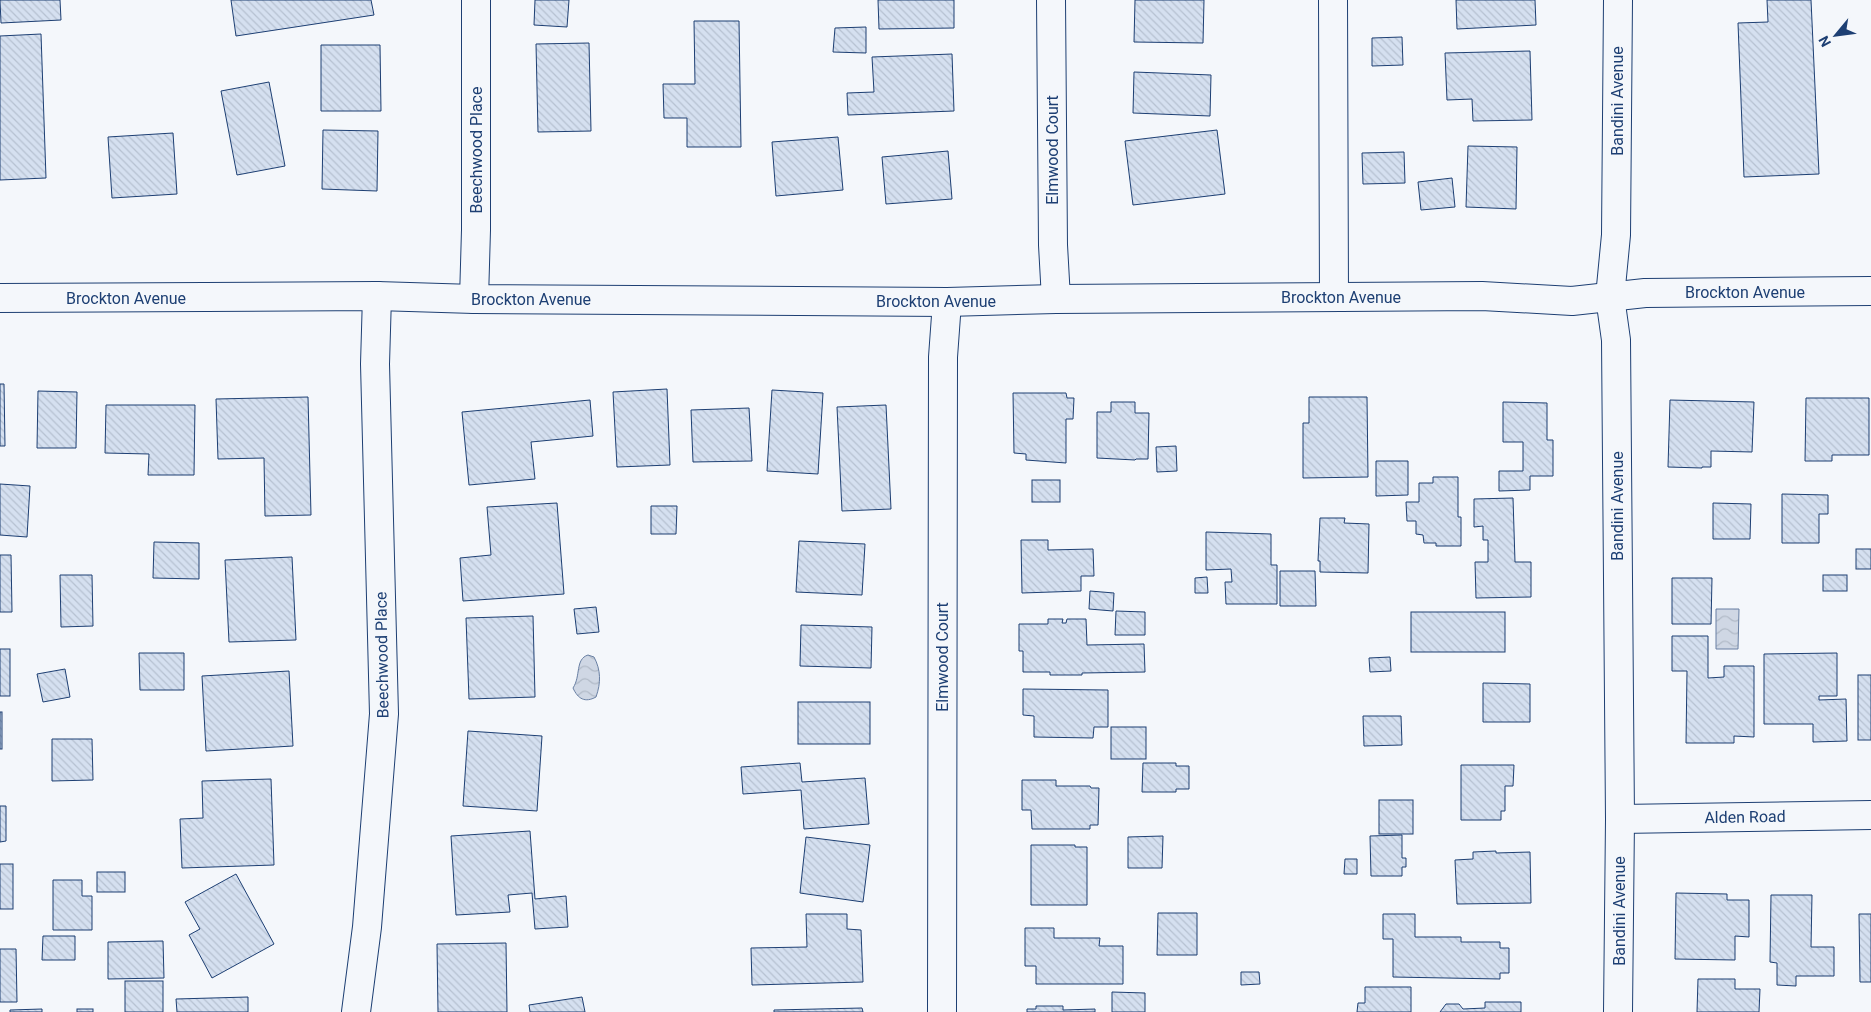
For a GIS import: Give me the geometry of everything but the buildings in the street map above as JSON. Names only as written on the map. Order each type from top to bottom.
[{"type":"street","name":"Beechwood Place","points":[[474,299],[476,234],[476,0]]},
{"type":"street","name":"Elmwood Court","points":[[1051,0],[1052,245],[1056,299]]},
{"type":"street","points":[[1333,0],[1334,297]]},
{"type":"street","name":"Bandini Avenue","points":[[1618,0],[1616,235],[1610,297],[1616,340],[1620,818],[1618,1012]]},
{"type":"street","name":"Brockton Avenue","points":[[0,298],[378,296],[474,299],[947,302],[1056,299],[1482,296],[1572,301],[1645,293],[1871,291]]},
{"type":"street","name":"Beechwood Place","points":[[356,1012],[367,927],[384,714],[375,364],[378,296]]},
{"type":"street","name":"Elmwood Court","points":[[942,1012],[943,357],[947,302]]},
{"type":"street","name":"Alden Road","points":[[1620,818],[1871,815]]},
{"type":"water","points":[[1716,609],[1739,609],[1738,649],[1716,649]]},
{"type":"water","points":[[588,655],[594,657],[596,662],[599,672],[599,687],[596,697],[585,700],[577,695],[573,688],[581,660]]}]
